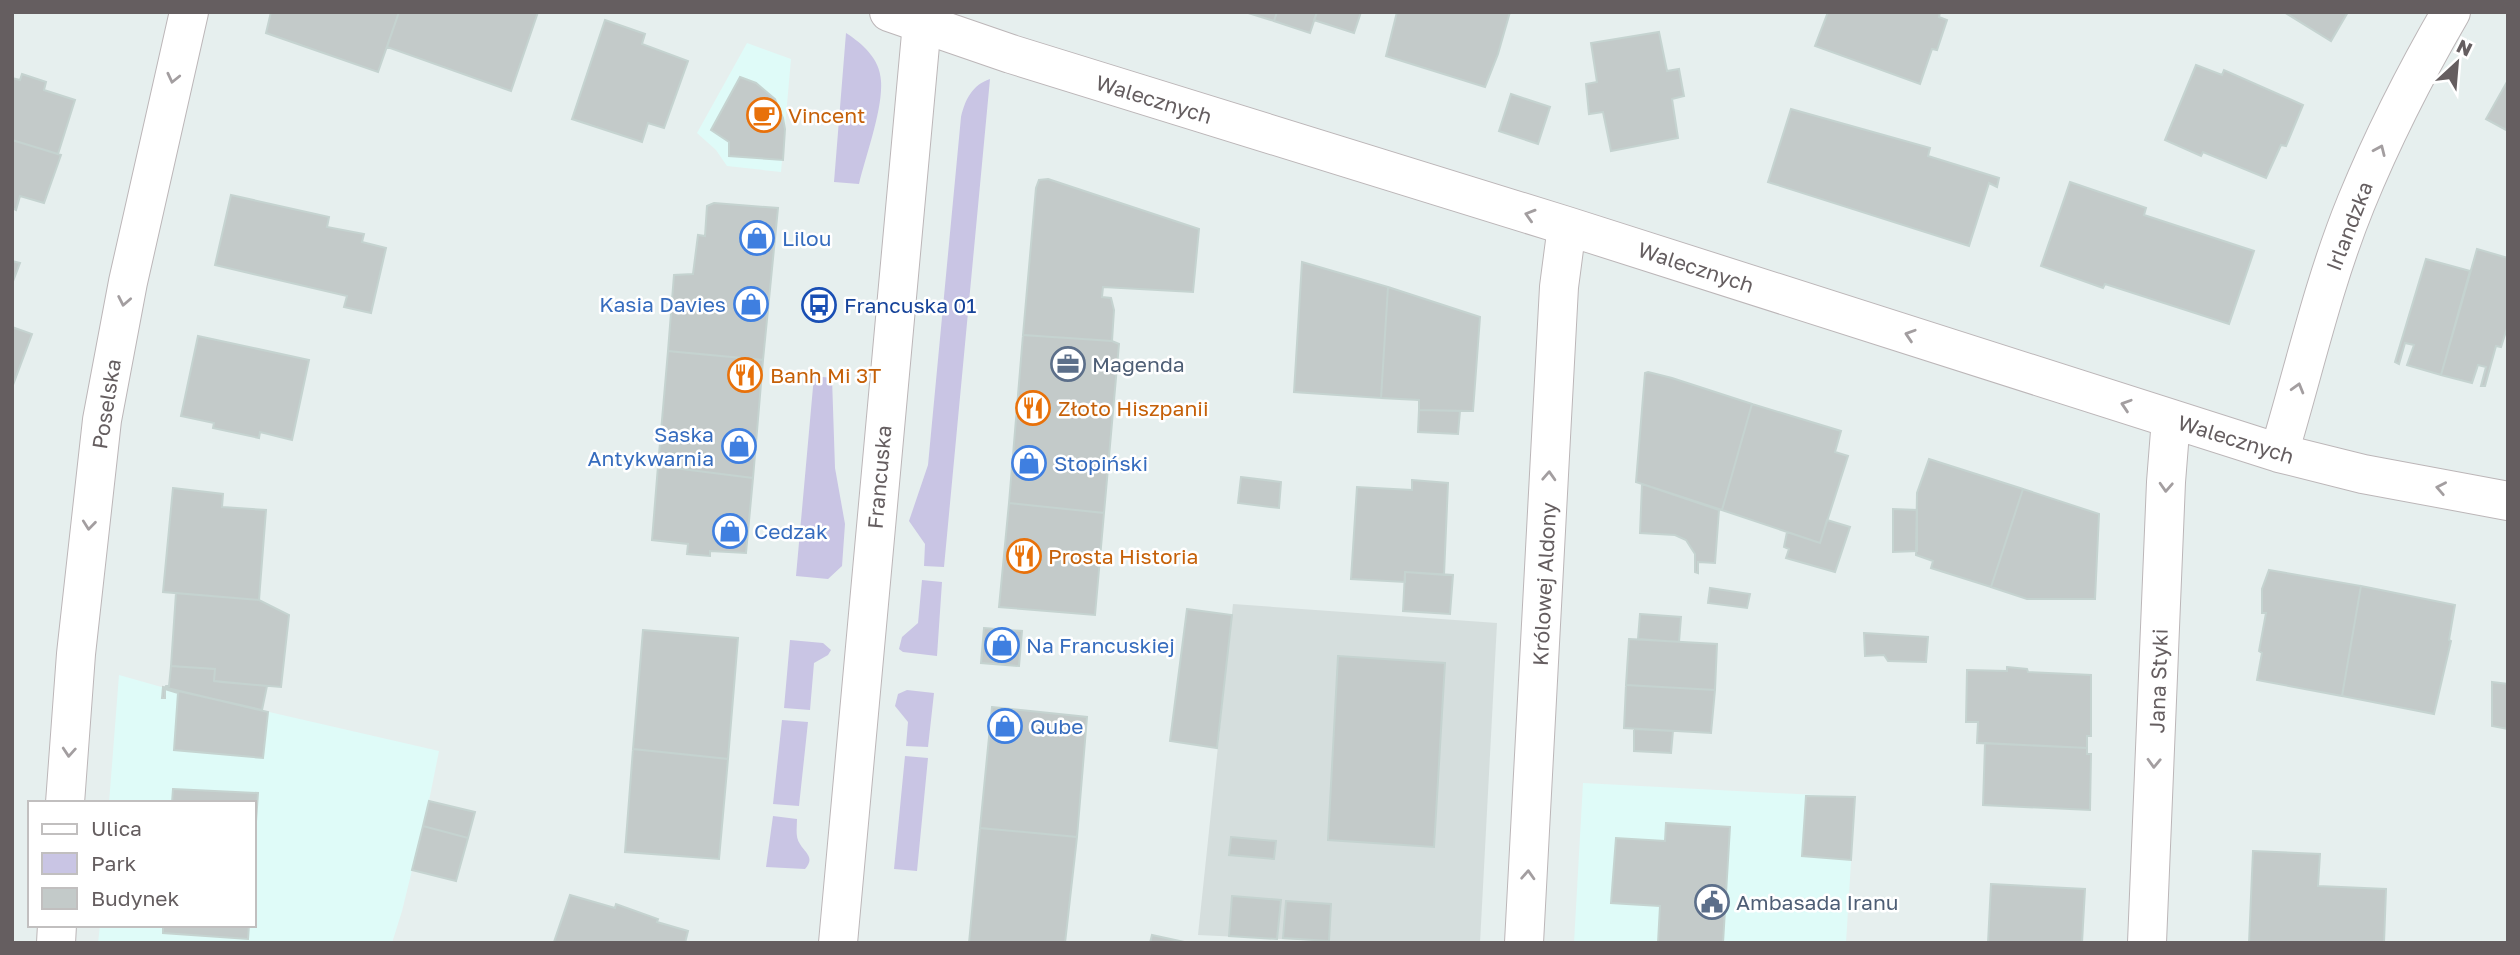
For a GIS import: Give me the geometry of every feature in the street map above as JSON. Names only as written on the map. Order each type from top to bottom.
[{"type":"street","name":"Poselska","points":[[65,801],[76,654],[102,420],[131,270],[189,12]]},
{"type":"street","name":"Irlandzka","points":[[2279,453],[2329,280],[2355,205],[2420,66],[2451,12]]},
{"type":"street","name":"Walecznych","points":[[911,16],[1011,54],[1567,226],[2279,453],[2363,474],[2508,500]]},
{"type":"street","name":"Francuska","points":[[838,943],[911,16]]},
{"type":"street","name":"Królowej Aldony","points":[[1524,943],[1559,301],[1567,226]]},
{"type":"street","name":"Jana Styki","points":[[2147,943],[2165,496],[2171,419]]},
{"type":"shaded area","points":[[747,43],[791,59],[781,172],[727,166],[716,150],[697,133]]},
{"type":"shaded area","points":[[1233,604],[1497,623],[1480,943],[1362,943],[1198,935]]},
{"type":"shaded area","points":[[119,675],[439,751],[429,801],[392,943],[98,943],[100,927],[256,927],[256,801],[109,801]]},
{"type":"shaded area","name":"Ambasada Iranu","points":[[1583,783],[1855,797],[1846,943],[1574,943]]},
{"type":"green space","points":[[846,33],[870,53],[878,66],[881,81],[877,118],[859,184],[834,182]]},
{"type":"green space","points":[[990,79],[944,567],[924,566],[925,544],[909,521],[928,465],[961,117],[970,94],[978,85]]},
{"type":"green space","points":[[814,376],[832,378],[835,468],[845,524],[842,566],[828,579],[796,576]]},
{"type":"green space","points":[[922,580],[942,582],[937,656],[903,652],[899,649],[902,637],[918,623]]},
{"type":"green space","points":[[790,640],[823,643],[831,650],[828,655],[814,663],[810,710],[784,708]]},
{"type":"green space","points":[[907,690],[934,693],[928,747],[906,746],[908,722],[895,706],[898,694]]},
{"type":"green space","points":[[782,720],[808,722],[799,806],[773,804]]},
{"type":"green space","points":[[905,756],[928,758],[917,871],[894,869]]},
{"type":"green space","points":[[773,816],[797,819],[797,838],[809,858],[805,869],[766,867]]},
{"type":"building","points":[[271,12],[399,12],[378,72],[266,33]]},
{"type":"building","points":[[399,12],[538,12],[511,91],[387,47]]},
{"type":"building","points":[[1245,12],[1277,12],[1274,21]]},
{"type":"building","points":[[1277,12],[1317,12],[1310,33],[1274,21]]},
{"type":"building","points":[[1317,12],[1361,12],[1354,33],[1314,20]]},
{"type":"building","points":[[1397,12],[1510,12],[1485,87],[1386,56]]},
{"type":"building","points":[[1828,12],[1940,12],[1939,17],[1947,20],[1937,50],[1932,49],[1920,84],[1815,46]]},
{"type":"building","points":[[2284,12],[2348,12],[2331,41]]},
{"type":"building","points":[[605,20],[645,34],[642,44],[688,61],[664,128],[648,123],[642,142],[572,119]]},
{"type":"building","points":[[1659,32],[1667,71],[1679,69],[1684,96],[1672,99],[1678,138],[1611,151],[1603,112],[1589,114],[1586,84],[1597,82],[1591,43]]},
{"type":"building","points":[[2196,65],[2222,75],[2224,70],[2303,105],[2286,146],[2281,145],[2266,178],[2203,152],[2201,156],[2165,140]]},
{"type":"building","points":[[22,74],[46,82],[44,90],[75,100],[58,154],[12,140],[12,78],[20,80]]},
{"type":"building","points":[[740,77],[756,83],[775,99],[785,129],[783,160],[729,156],[729,142],[711,130]]},
{"type":"building","points":[[2508,80],[2508,131],[2486,119]]},
{"type":"building","points":[[1511,94],[1550,107],[1538,144],[1499,131]]},
{"type":"building","points":[[1791,109],[1930,148],[1928,156],[1999,178],[1997,187],[1989,183],[1969,246],[1768,182]]},
{"type":"building","points":[[12,140],[61,155],[44,203],[20,196],[16,210],[12,208]]},
{"type":"building","points":[[1048,179],[1199,229],[1193,292],[1103,287],[1102,297],[1111,298],[1114,310],[1112,341],[1023,335],[1036,188],[1039,180]]},
{"type":"building","points":[[2070,182],[2146,208],[2144,215],[2254,251],[2229,324],[2105,284],[2103,288],[2041,266]]},
{"type":"building","points":[[231,195],[329,217],[327,227],[364,234],[362,242],[386,248],[371,313],[344,307],[347,296],[215,265]]},
{"type":"building","points":[[714,203],[778,208],[763,360],[668,351],[674,275],[693,274],[698,235],[705,236],[707,206]]},
{"type":"building","points":[[2477,249],[2508,258],[2508,325],[2501,347],[2496,346],[2485,386],[2481,386],[2486,367],[2478,365],[2472,383],[2441,375]]},
{"type":"building","points":[[2426,259],[2470,271],[2441,375],[2407,365],[2414,345],[2405,343],[2399,364],[2395,362]]},
{"type":"building","points":[[12,261],[20,263],[12,284]]},
{"type":"building","points":[[1302,262],[1388,287],[1381,398],[1294,392]]},
{"type":"building","points":[[1388,287],[1480,317],[1473,411],[1419,410],[1419,400],[1381,398]]},
{"type":"building","points":[[12,327],[32,334],[13,385],[12,384]]},
{"type":"building","points":[[1023,335],[1112,341],[1119,344],[1104,513],[1009,503]]},
{"type":"building","points":[[198,336],[309,360],[292,440],[260,432],[259,438],[213,428],[214,423],[181,416]]},
{"type":"building","points":[[668,351],[763,360],[753,478],[658,466]]},
{"type":"building","points":[[1645,373],[1752,404],[1722,510],[1636,482]]},
{"type":"building","points":[[1752,404],[1841,431],[1835,452],[1848,456],[1820,543],[1722,510]]},
{"type":"building","points":[[1419,410],[1460,411],[1458,434],[1418,432]]},
{"type":"building","points":[[1929,459],[2023,489],[1991,587],[1931,568],[1933,561],[1916,555],[1917,493]]},
{"type":"building","points":[[658,466],[753,478],[746,553],[710,551],[710,556],[687,554],[688,544],[652,540]]},
{"type":"building","points":[[1241,477],[1281,482],[1279,508],[1238,503]]},
{"type":"building","points":[[1412,480],[1448,483],[1444,575],[1405,572],[1405,582],[1351,579],[1357,487],[1412,490]]},
{"type":"building","points":[[1642,484],[1719,510],[1715,563],[1698,562],[1698,573],[1695,572],[1695,554],[1686,540],[1675,535],[1640,533]]},
{"type":"building","points":[[173,488],[223,494],[222,507],[266,510],[259,600],[163,592]]},
{"type":"building","points":[[2023,489],[2099,514],[2095,599],[2027,599],[1991,587]]},
{"type":"building","points":[[1009,503],[1104,513],[1095,615],[999,607]]},
{"type":"building","points":[[1893,509],[1917,510],[1917,551],[1893,552]]},
{"type":"building","points":[[1827,520],[1850,527],[1835,572],[1786,558],[1789,549],[1784,547],[1787,532],[1820,543]]},
{"type":"building","points":[[2269,570],[2361,586],[2342,696],[2257,680],[2266,613],[2262,613],[2262,589]]},
{"type":"building","points":[[1405,572],[1453,575],[1450,614],[1403,611]]},
{"type":"building","points":[[2361,586],[2455,605],[2451,641],[2434,714],[2342,696]]},
{"type":"building","points":[[1710,588],[1750,594],[1747,608],[1708,603]]},
{"type":"building","points":[[176,593],[259,600],[289,615],[281,687],[214,681],[215,669],[171,666]]},
{"type":"building","points":[[1187,609],[1232,615],[1217,748],[1170,741]]},
{"type":"building","points":[[1640,614],[1681,617],[1679,642],[1638,639]]},
{"type":"building","name":"Na Francuskiej","points":[[984,628],[1022,631],[1019,666],[981,663]]},
{"type":"building","points":[[643,630],[738,638],[728,759],[633,749]]},
{"type":"building","points":[[1864,633],[1928,637],[1926,662],[1888,661],[1884,655],[1865,656]]},
{"type":"building","points":[[1629,639],[1717,644],[1715,690],[1626,685]]},
{"type":"building","points":[[1338,656],[1445,663],[1434,847],[1328,840]]},
{"type":"building","points":[[171,666],[215,669],[214,681],[267,686],[262,710],[165,688],[169,686]]},
{"type":"building","points":[[2007,667],[2027,669],[2028,672],[2091,675],[2091,736],[2087,736],[2087,748],[1977,743],[1978,722],[1966,722],[1967,670],[2007,671]]},
{"type":"building","points":[[2492,682],[2508,684],[2508,729],[2492,726]]},
{"type":"building","points":[[1626,685],[1715,690],[1711,733],[1624,728]]},
{"type":"building","points":[[163,687],[268,712],[263,758],[174,750],[178,693],[165,689],[165,698],[162,698]]},
{"type":"building","points":[[992,707],[1087,717],[1077,837],[980,828]]},
{"type":"building","points":[[1634,729],[1673,731],[1671,753],[1634,751]]},
{"type":"building","points":[[1985,743],[2087,748],[2087,754],[2091,754],[2090,810],[1983,805]]},
{"type":"building","points":[[633,749],[728,759],[719,859],[625,852]]},
{"type":"building","points":[[173,789],[258,793],[256,822],[256,801],[172,801]]},
{"type":"building","points":[[1806,796],[1855,797],[1851,860],[1802,856]]},
{"type":"building","points":[[429,801],[475,812],[468,838],[423,826]]},
{"type":"building","points":[[1666,823],[1730,827],[1723,943],[1658,943],[1660,906],[1611,903],[1616,838],[1665,841]]},
{"type":"building","points":[[423,826],[468,838],[456,881],[412,870]]},
{"type":"building","points":[[980,828],[1077,837],[1065,943],[969,943]]},
{"type":"building","points":[[1231,837],[1276,841],[1274,859],[1229,855]]},
{"type":"building","points":[[2253,851],[2320,854],[2318,886],[2386,889],[2384,943],[2249,943]]},
{"type":"building","points":[[1991,884],[2085,889],[2082,943],[1988,943]]},
{"type":"building","points":[[570,895],[615,908],[616,904],[658,919],[657,922],[688,931],[685,943],[554,942]]},
{"type":"building","points":[[1232,896],[1281,900],[1277,939],[1229,936]]},
{"type":"building","points":[[1286,901],[1331,904],[1329,941],[1283,938]]},
{"type":"building","points":[[163,927],[249,927],[248,939],[163,933]]},
{"type":"building","points":[[1152,935],[1189,943],[1150,943]]},
{"type":"place","name":"Vincent","points":[[764,115]]},
{"type":"place","name":"Lilou","points":[[757,238]]},
{"type":"place","name":"Kasia Davies","points":[[751,304]]},
{"type":"place","name":"Francuska 01","points":[[819,305]]},
{"type":"place","name":"Magenda","points":[[1068,364]]},
{"type":"place","name":"Banh Mi 3T","points":[[745,375]]},
{"type":"place","name":"Złoto Hiszpanii","points":[[1033,408]]},
{"type":"place","name":"Saska Antykwarnia","points":[[739,446]]},
{"type":"place","name":"Stopiński","points":[[1029,463]]},
{"type":"place","name":"Cedzak","points":[[730,531]]},
{"type":"place","name":"Prosta Historia","points":[[1024,556]]},
{"type":"place","name":"Na Francuskiej","points":[[1002,645]]},
{"type":"place","name":"Qube","points":[[1005,726]]},
{"type":"place","name":"Ambasada Iranu","points":[[1712,902]]}]
